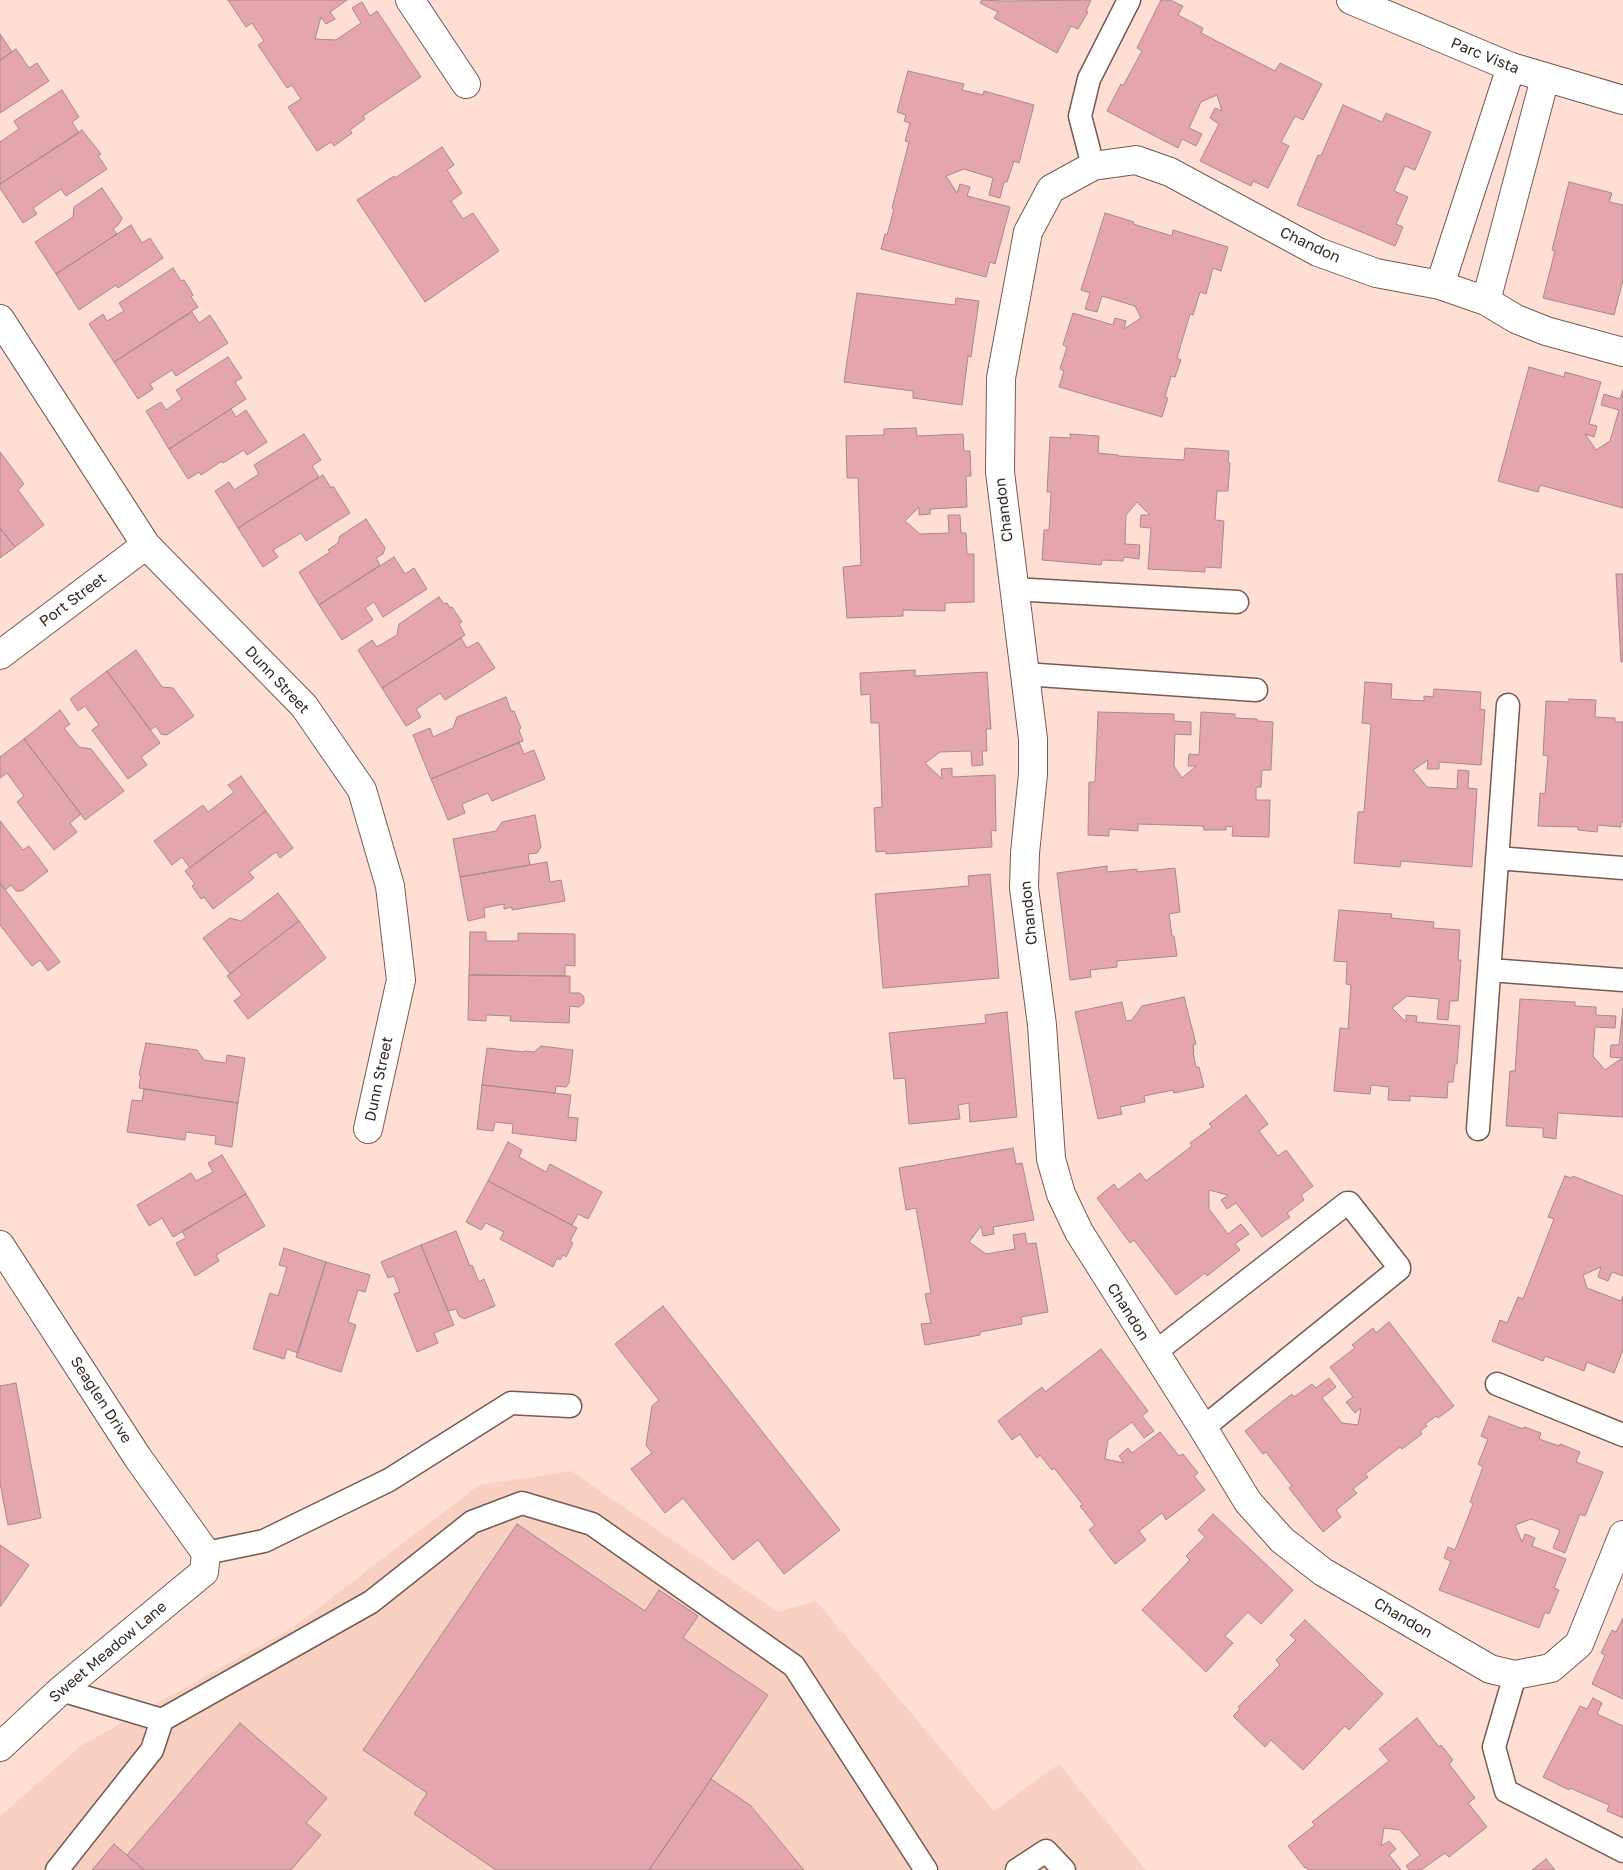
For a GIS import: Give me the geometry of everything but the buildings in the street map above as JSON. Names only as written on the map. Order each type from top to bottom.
[{"type":"street","points":[[410,0],[466,84]]},
{"type":"street","name":"Parc Vista","points":[[1351,0],[1510,68],[1623,100]]},
{"type":"street","points":[[1440,285],[1510,68]]},
{"type":"street","points":[[1486,300],[1545,78]]},
{"type":"street","name":"Chandon","points":[[1623,352],[1546,331],[1516,319],[1486,300],[1440,285],[1376,273],[1318,252],[1170,172],[1136,160],[1093,166],[1051,189],[1028,232],[1001,378],[1000,472],[1013,589],[1034,739],[1024,888],[1042,1025],[1051,1159],[1061,1194],[1079,1232],[1248,1502],[1282,1540],[1323,1572],[1490,1669],[1515,1675],[1551,1668],[1579,1644],[1623,1535]]},
{"type":"street","name":"Dunn Street","points":[[0,319],[146,545],[304,706],[362,790],[390,886],[400,980],[368,1130]]},
{"type":"street","name":"Port Street","points":[[0,654],[146,545]]},
{"type":"street","name":"Seaglen Drive","points":[[0,1245],[138,1458],[206,1553]]},
{"type":"street","name":"Sweet Meadow Lane","points":[[0,1747],[62,1690],[204,1572],[206,1553]]},
{"type":"lane","points":[[1093,166],[1080,116],[1089,79],[1130,0]]},
{"type":"lane","points":[[1013,589],[1237,602]]},
{"type":"lane","points":[[1024,674],[1256,690]]},
{"type":"lane","points":[[1478,1128],[1508,705]]},
{"type":"lane","points":[[1497,858],[1623,868]]},
{"type":"lane","points":[[1490,970],[1623,980]]},
{"type":"lane","points":[[1154,1353],[1346,1203],[1349,1202],[1399,1267],[1399,1269],[1203,1428]]},
{"type":"lane","points":[[1497,1384],[1623,1436]]},
{"type":"lane","points":[[206,1553],[264,1541],[389,1480],[511,1403],[570,1406]]},
{"type":"lane","points":[[57,1870],[152,1750],[162,1720],[371,1602],[472,1522],[522,1503],[592,1524],[794,1666],[926,1870]]},
{"type":"lane","points":[[1515,1675],[1494,1747],[1506,1791],[1623,1851]]},
{"type":"lane","points":[[62,1690],[162,1720]]},
{"type":"lane","points":[[1017,1870],[1046,1851],[1064,1870]]},
{"type":"shaded area","points":[[571,1471],[778,1612],[816,1601],[994,1811],[1059,1764],[1146,1870],[0,1870],[0,1816],[82,1745],[292,1628],[479,1485]]}]
